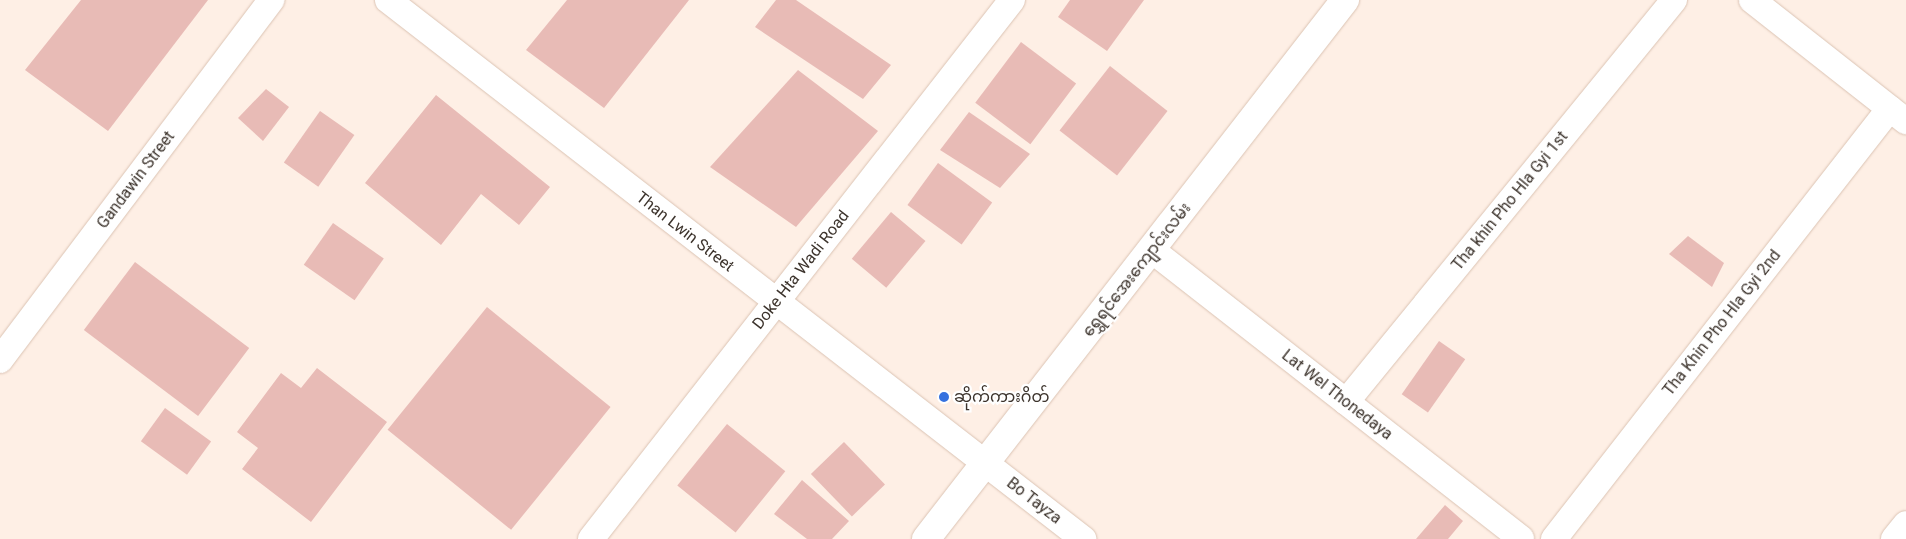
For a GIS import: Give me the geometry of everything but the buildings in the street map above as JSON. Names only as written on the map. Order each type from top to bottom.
[{"type":"street","name":"Gandawin Street","points":[[0,360],[272,0]]},
{"type":"street","name":"Than Lwin Street","points":[[388,0],[984,462]]},
{"type":"street","name":"Doke Hta Wadi Road","points":[[591,539],[1012,0]]},
{"type":"street","name":"ရွှေရင်အေးကျောင်းလမ်း","points":[[926,539],[984,462],[1154,251],[1345,0]]},
{"type":"street","name":"Tha khin Pho Hla Gyi 1st","points":[[1346,402],[1674,0]]},
{"type":"street","points":[[1752,0],[1898,114]]},
{"type":"street","name":"Tha Khin Pho Hla Gyi 2nd","points":[[1554,539],[1898,114]]},
{"type":"street","name":"Lat Wel Thonedaya","points":[[1154,251],[1521,539]]},
{"type":"street","name":"Bo Tayza","points":[[984,462],[1083,539]]},
{"type":"street","points":[[1894,539],[1906,524]]},
{"type":"place","name":"ဆိုက်ကားဂိတ်","points":[[944,397]]}]
